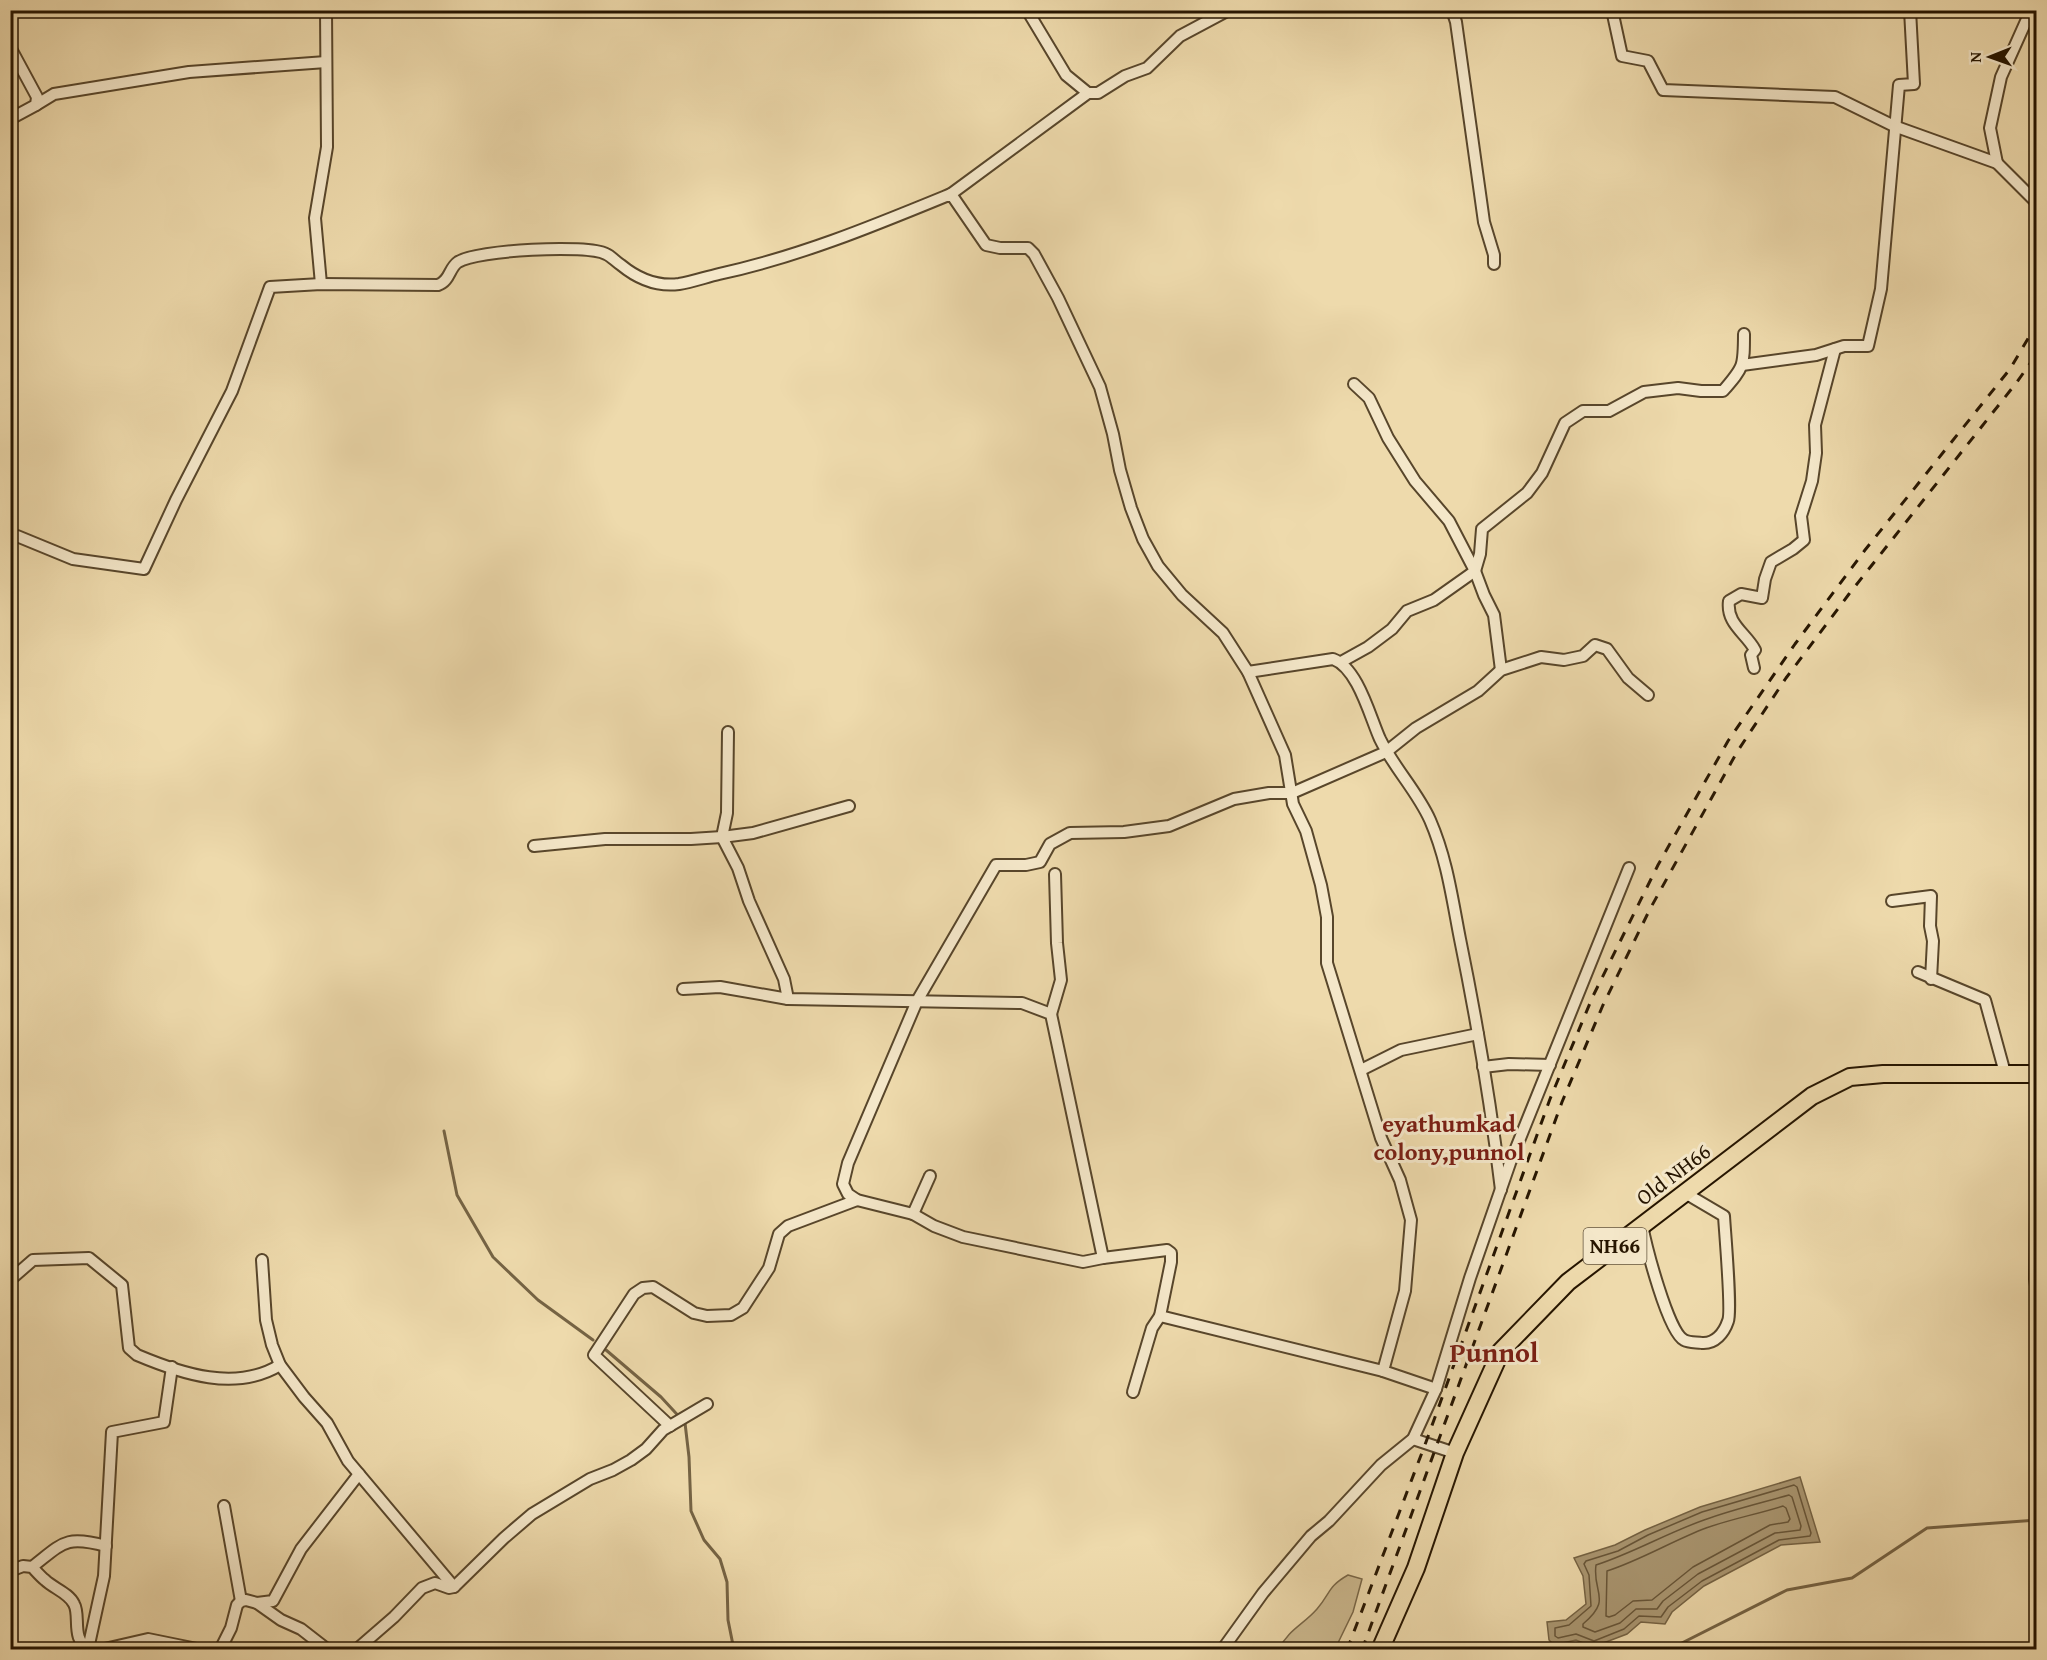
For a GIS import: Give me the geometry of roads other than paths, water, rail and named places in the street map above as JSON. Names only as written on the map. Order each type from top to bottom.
[{"type":"main road","name":"Old NH66","points":[[1380,1650],[1416,1568],[1455,1453],[1501,1351],[1568,1282],[1812,1096],[1850,1077],[1883,1074],[2036,1074]]},
{"type":"street","points":[[321,284],[315,218],[327,147],[326,10]]},
{"type":"street","points":[[1027,10],[1066,75],[1088,93]]},
{"type":"street","points":[[1452,10],[1456,22],[1467,111],[1474,140],[1484,222],[1494,255],[1494,264]]},
{"type":"street","points":[[1612,10],[1622,56],[1648,61],[1663,90],[1835,98],[1894,126],[1997,163],[2037,202]]},
{"type":"street","points":[[1742,365],[1816,355],[1844,346],[1868,346],[1881,290],[1899,85],[1914,84],[1910,10]]},
{"type":"street","points":[[1997,163],[1990,128],[2001,77],[2031,10]]},
{"type":"street","points":[[10,537],[17,536],[73,560],[144,569],[176,500],[232,391],[270,288],[321,284],[438,285],[447,280],[457,262],[498,252],[580,249],[606,253],[637,278],[653,284],[678,284],[768,263],[863,231],[951,194],[1088,93],[1098,93],[1125,76],[1147,68],[1180,36],[1225,12]]},
{"type":"street","points":[[10,47],[37,97],[36,105]]},
{"type":"street","points":[[10,119],[54,94],[189,72],[326,62]]},
{"type":"street","points":[[951,194],[986,245],[1000,248],[1028,248],[1034,254],[1058,298],[1100,387],[1113,434],[1122,480],[1143,539],[1158,566],[1182,595],[1223,633],[1248,672],[1286,755],[1293,804],[1306,831],[1321,885],[1327,917],[1328,963],[1381,1138],[1400,1180],[1411,1220],[1405,1291],[1383,1371]]},
{"type":"street","points":[[1341,662],[1368,647],[1392,629],[1407,611],[1434,600],[1475,571],[1480,554],[1482,529],[1527,493],[1542,473],[1565,423],[1583,411],[1609,411],[1644,392],[1678,388],[1723,391],[1740,372],[1744,334]]},
{"type":"street","points":[[1754,668],[1751,655],[1755,650],[1748,638],[1742,634],[1731,619],[1728,609],[1729,601],[1741,594],[1762,598],[1771,562],[1804,540],[1801,516],[1812,481],[1816,453],[1815,425],[1834,349]]},
{"type":"street","points":[[1354,384],[1369,398],[1388,438],[1414,481],[1449,521],[1475,571],[1494,615],[1500,670]]},
{"type":"street","points":[[1133,1392],[1152,1328],[1160,1316],[1171,1262],[1171,1253],[1167,1250],[1083,1262],[999,1246],[944,1230],[913,1214],[857,1200],[848,1194],[843,1184],[848,1163],[917,1001],[996,865],[1026,865],[1040,862],[1050,843],[1070,833],[1124,832],[1169,826],[1234,799],[1269,793],[1292,793],[1386,752],[1416,728],[1478,691],[1500,670],[1541,657],[1564,660],[1583,656],[1595,645],[1607,648],[1628,678],[1648,695]]},
{"type":"street","points":[[1248,672],[1333,659],[1341,662],[1362,693],[1386,752],[1407,780],[1430,820],[1449,876],[1478,1034],[1501,1190]]},
{"type":"street","points":[[728,732],[727,813],[722,837],[738,868],[748,901],[784,979],[788,999]]},
{"type":"street","points":[[534,846],[604,839],[722,837],[753,833],[849,806]]},
{"type":"street","points":[[1222,1650],[1257,1600],[1311,1536],[1329,1521],[1382,1465],[1413,1439],[1436,1389],[1470,1278],[1501,1190],[1629,868]]},
{"type":"street","points":[[1055,874],[1057,943],[1061,980],[1051,1014],[1103,1258]]},
{"type":"street","points":[[1892,901],[1930,896],[1930,926],[1933,941],[1931,979]]},
{"type":"street","points":[[1918,972],[1985,1000],[2005,1073]]},
{"type":"street","points":[[683,989],[720,987],[788,999],[1022,1003],[1051,1014]]},
{"type":"street","points":[[1361,1070],[1401,1050],[1478,1034]]},
{"type":"street","points":[[1483,1067],[1509,1064],[1551,1065]]},
{"type":"street","points":[[2036,1074],[2037,1128]]},
{"type":"street","points":[[913,1214],[930,1176]]},
{"type":"street","points":[[1642,1225],[1647,1253],[1678,1335],[1685,1341],[1707,1343],[1716,1341],[1729,1320],[1724,1216],[1685,1193]]},
{"type":"street","points":[[674,1424],[594,1355],[634,1294],[643,1288],[653,1287],[694,1313],[707,1316],[731,1315],[743,1308],[769,1268],[779,1234],[788,1226],[857,1200]]},
{"type":"street","points":[[2037,1211],[2035,1279],[2037,1286]]},
{"type":"street","points":[[10,1280],[33,1260],[89,1258],[122,1285],[129,1348],[137,1355],[200,1377],[226,1379],[258,1376],[280,1365]]},
{"type":"street","points":[[262,1260],[266,1320],[280,1365],[327,1423],[348,1461],[454,1587]]},
{"type":"street","points":[[1160,1316],[1383,1371],[1436,1389]]},
{"type":"street","points":[[10,1571],[23,1566],[32,1567],[45,1581],[69,1597],[75,1604],[77,1631],[83,1644],[89,1649],[104,1576],[112,1432],[164,1422],[172,1367]]},
{"type":"street","points":[[356,1650],[394,1617],[422,1588],[435,1583],[449,1588],[454,1587],[532,1514],[590,1479],[631,1460],[646,1449],[663,1430],[707,1404]]},
{"type":"street","points":[[1413,1439],[1455,1453]]},
{"type":"street","points":[[241,1601],[257,1603],[273,1601],[301,1549],[359,1474]]},
{"type":"street","points":[[220,1650],[231,1628],[234,1612],[241,1601],[224,1506]]},
{"type":"street","points":[[32,1567],[64,1542],[85,1540],[106,1546]]},
{"type":"street","points":[[257,1603],[281,1620],[301,1629],[328,1650]]},
{"type":"street","points":[[100,1650],[148,1639],[202,1650]]},
{"type":"water","points":[[1800,1477],[1820,1542],[1781,1545],[1704,1586],[1672,1612],[1665,1624],[1641,1622],[1627,1634],[1593,1647],[1576,1640],[1554,1645],[1549,1640],[1547,1622],[1566,1620],[1586,1604],[1583,1576],[1574,1558],[1615,1545],[1700,1507]]},
{"type":"waterway","points":[[444,1131],[457,1195],[493,1257],[538,1300],[593,1340]]},
{"type":"waterway","points":[[606,1350],[661,1397],[685,1423],[691,1511],[704,1540],[720,1559],[727,1582],[728,1620],[734,1650]]},
{"type":"waterway","points":[[1668,1650],[1787,1590],[1852,1578],[1927,1528],[2036,1520]]},
{"type":"railway","points":[[1347,1650],[1426,1442],[1550,1099],[1593,996],[1658,865],[1728,741],[1795,644],[1865,550],[2010,369],[2036,325]]},
{"type":"railway","points":[[1362,1650],[1562,1102],[1603,1005],[1650,909],[1737,752],[1786,678],[2036,355]]},
{"type":"district","name":"eyathumkad colony,punnol","points":[[1449,1138]]},
{"type":"district","name":"Punnol","points":[[1494,1352]]}]
